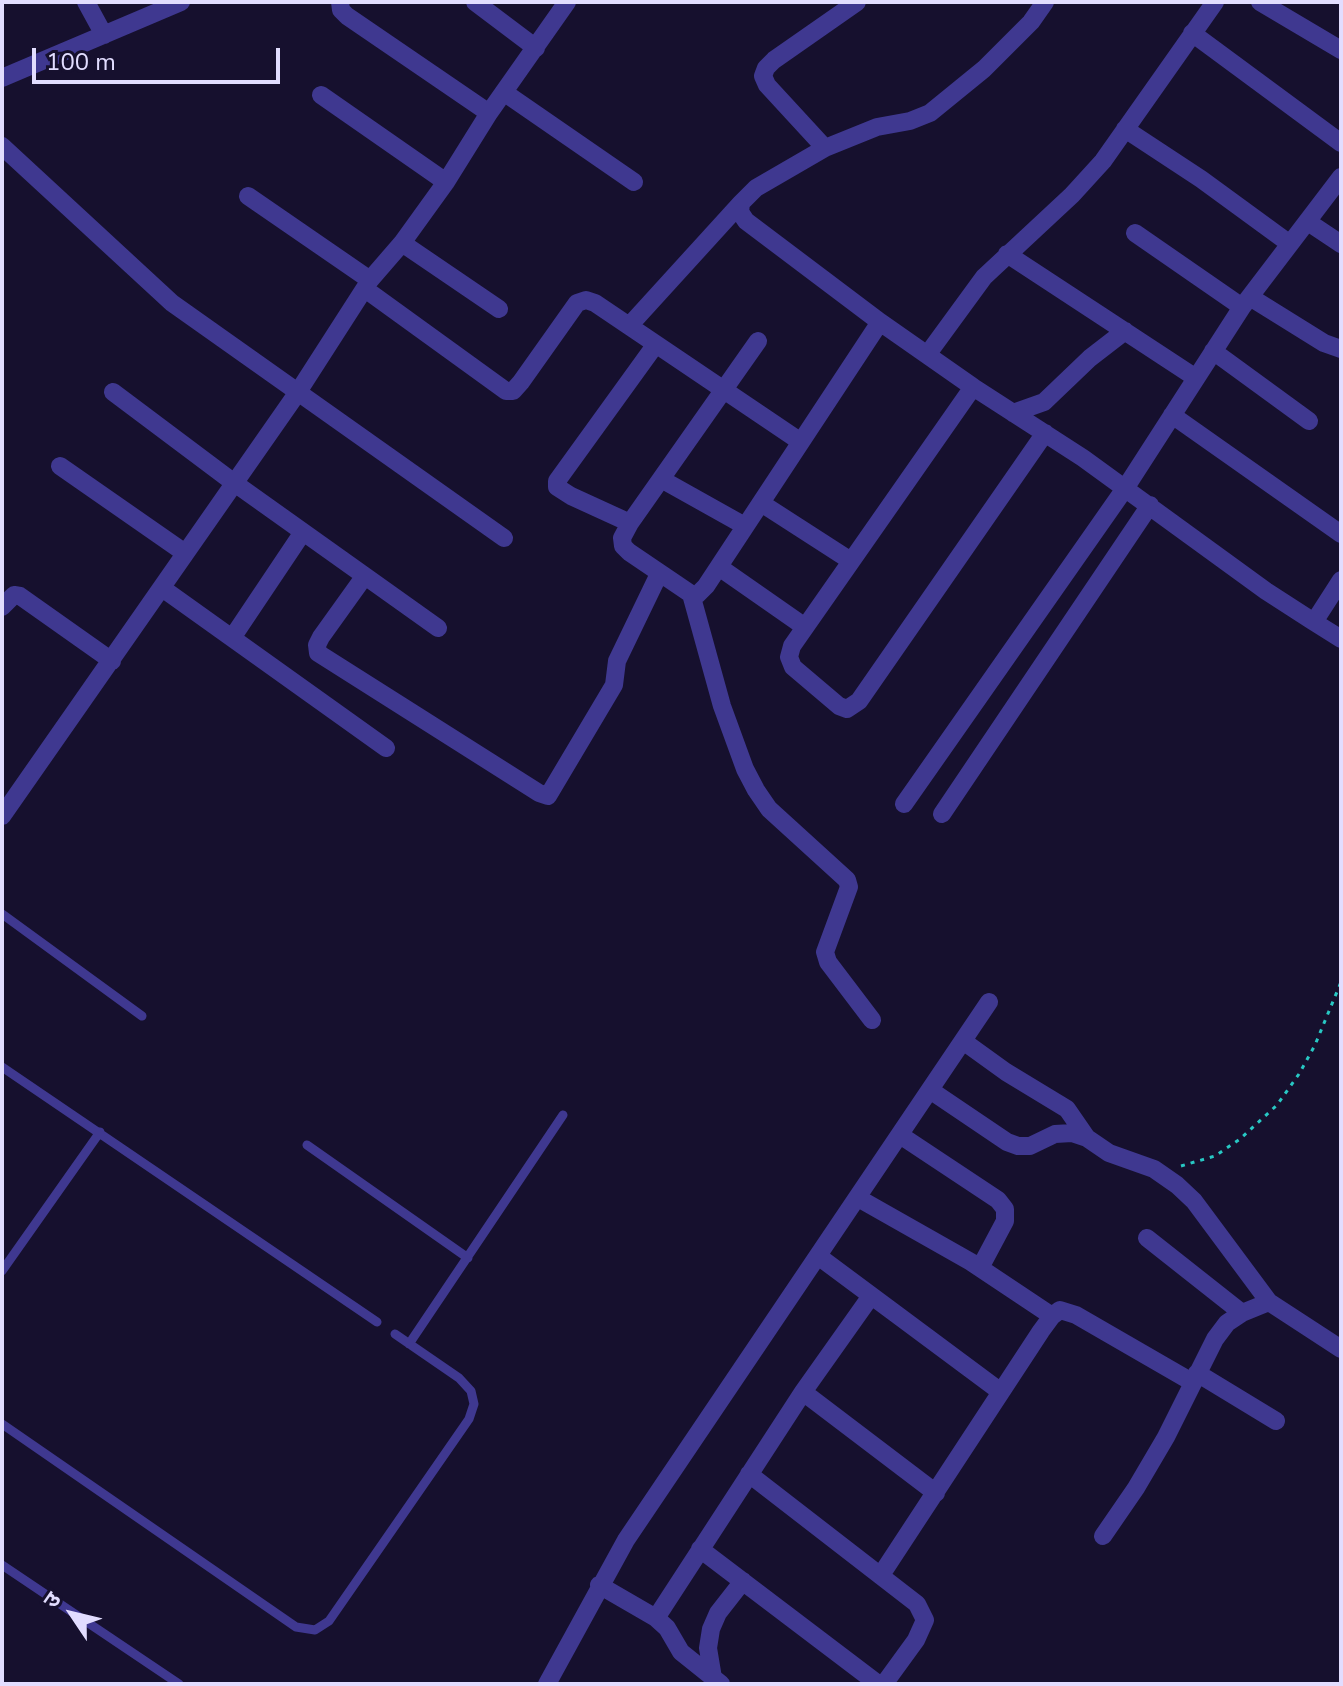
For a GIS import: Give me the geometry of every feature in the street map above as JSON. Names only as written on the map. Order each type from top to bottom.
[{"type":"street","points":[[86,2],[104,35]]},
{"type":"street","points":[[2,78],[181,2]]},
{"type":"street","points":[[475,2],[536,48]]},
{"type":"street","points":[[2,816],[298,392],[367,285],[446,182],[489,113],[567,2]]},
{"type":"street","points":[[825,148],[767,85],[763,76],[774,60],[857,2]]},
{"type":"street","points":[[629,326],[756,188],[825,148],[877,127],[910,121],[930,113],[984,69],[1031,22],[1045,2]]},
{"type":"street","points":[[927,355],[984,277],[1088,179],[1215,2]]},
{"type":"street","points":[[1260,2],[1341,50]]},
{"type":"street","points":[[336,5],[489,113]]},
{"type":"street","points":[[1192,33],[1341,143]]},
{"type":"street","points":[[505,93],[634,182]]},
{"type":"street","points":[[321,95],[446,182]]},
{"type":"street","points":[[1125,129],[1201,179],[1290,244]]},
{"type":"street","points":[[2,146],[172,303],[504,538]]},
{"type":"street","points":[[904,804],[1126,487],[1246,302],[1341,177]]},
{"type":"street","points":[[248,196],[506,391],[513,391],[521,382],[577,303],[586,300],[595,303],[801,442]]},
{"type":"street","points":[[741,203],[740,212],[746,221],[880,322],[1126,487],[1266,591],[1341,639]]},
{"type":"street","points":[[1308,222],[1341,244]]},
{"type":"street","points":[[1135,233],[1246,302],[1341,349]]},
{"type":"street","points":[[402,243],[499,309]]},
{"type":"street","points":[[1007,254],[1196,378]]},
{"type":"street","points":[[691,594],[701,592],[719,567],[880,322]]},
{"type":"street","points":[[1013,413],[1044,402],[1097,352],[1125,331]]},
{"type":"street","points":[[758,341],[630,523],[622,538],[623,546],[691,594],[722,706],[756,790],[769,809],[847,880],[849,887],[825,952],[828,962],[872,1020]]},
{"type":"street","points":[[630,523],[571,496],[557,487],[557,481],[656,344]]},
{"type":"street","points":[[1213,351],[1309,421]]},
{"type":"street","points":[[973,387],[792,646],[789,657],[793,667],[839,706],[847,709],[854,706],[1045,433]]},
{"type":"street","points":[[113,392],[438,628]]},
{"type":"street","points":[[1172,415],[1341,534]]},
{"type":"street","points":[[60,466],[185,553]]},
{"type":"street","points":[[661,479],[745,526]]},
{"type":"street","points":[[761,503],[851,561]]},
{"type":"street","points":[[942,814],[1150,505]]},
{"type":"street","points":[[232,638],[303,532]]},
{"type":"street","points":[[719,567],[805,627]]},
{"type":"street","points":[[364,577],[321,637],[317,645],[318,653],[548,796],[614,685],[617,661],[659,574]]},
{"type":"street","points":[[1314,622],[1341,580]]},
{"type":"street","points":[[162,588],[386,748]]},
{"type":"street","points":[[2,607],[14,595],[20,596],[112,661]]},
{"type":"street","points":[[551,1683],[599,1585],[652,1500],[989,1002]]},
{"type":"street","points":[[963,1041],[1006,1072],[1067,1109],[1087,1138]]},
{"type":"street","points":[[930,1090],[1007,1142],[1018,1146],[1030,1146],[1055,1134],[1072,1133],[1087,1138],[1109,1153],[1154,1169],[1194,1201],[1269,1302],[1337,1340]]},
{"type":"street","points":[[900,1135],[998,1200],[1005,1209],[1005,1221],[980,1268]]},
{"type":"street","points":[[858,1198],[980,1268],[1052,1316]]},
{"type":"street","points":[[1147,1238],[1242,1313]]},
{"type":"street","points":[[818,1256],[1001,1392]]},
{"type":"street","points":[[656,1618],[803,1392],[871,1296]]},
{"type":"street","points":[[1103,1536],[1166,1437],[1195,1377],[1227,1323],[1269,1302]]},
{"type":"street","points":[[881,1575],[1052,1316],[1060,1310],[1068,1311],[1276,1421]]},
{"type":"street","points":[[803,1392],[936,1493]]},
{"type":"street","points":[[700,1549],[881,1684],[916,1640],[925,1620],[917,1604],[749,1474]]},
{"type":"street","points":[[717,1681],[708,1648],[711,1629],[718,1613],[743,1581]]},
{"type":"street","points":[[599,1585],[656,1618],[667,1628],[681,1652],[717,1681]]},
{"type":"lane","points":[[2,914],[142,1016]]},
{"type":"lane","points":[[2,1067],[377,1322]]},
{"type":"lane","points":[[409,1344],[563,1115]]},
{"type":"lane","points":[[2,1271],[100,1132]]},
{"type":"lane","points":[[307,1145],[468,1258]]},
{"type":"lane","points":[[2,1424],[296,1627],[315,1630],[329,1621],[469,1419],[474,1404],[471,1391],[459,1378],[395,1334]]},
{"type":"lane","points":[[2,1565],[179,1684]]},
{"type":"path","points":[[1154,1169],[1191,1165],[1215,1156],[1240,1139],[1277,1105],[1315,1045],[1341,982]]}]
